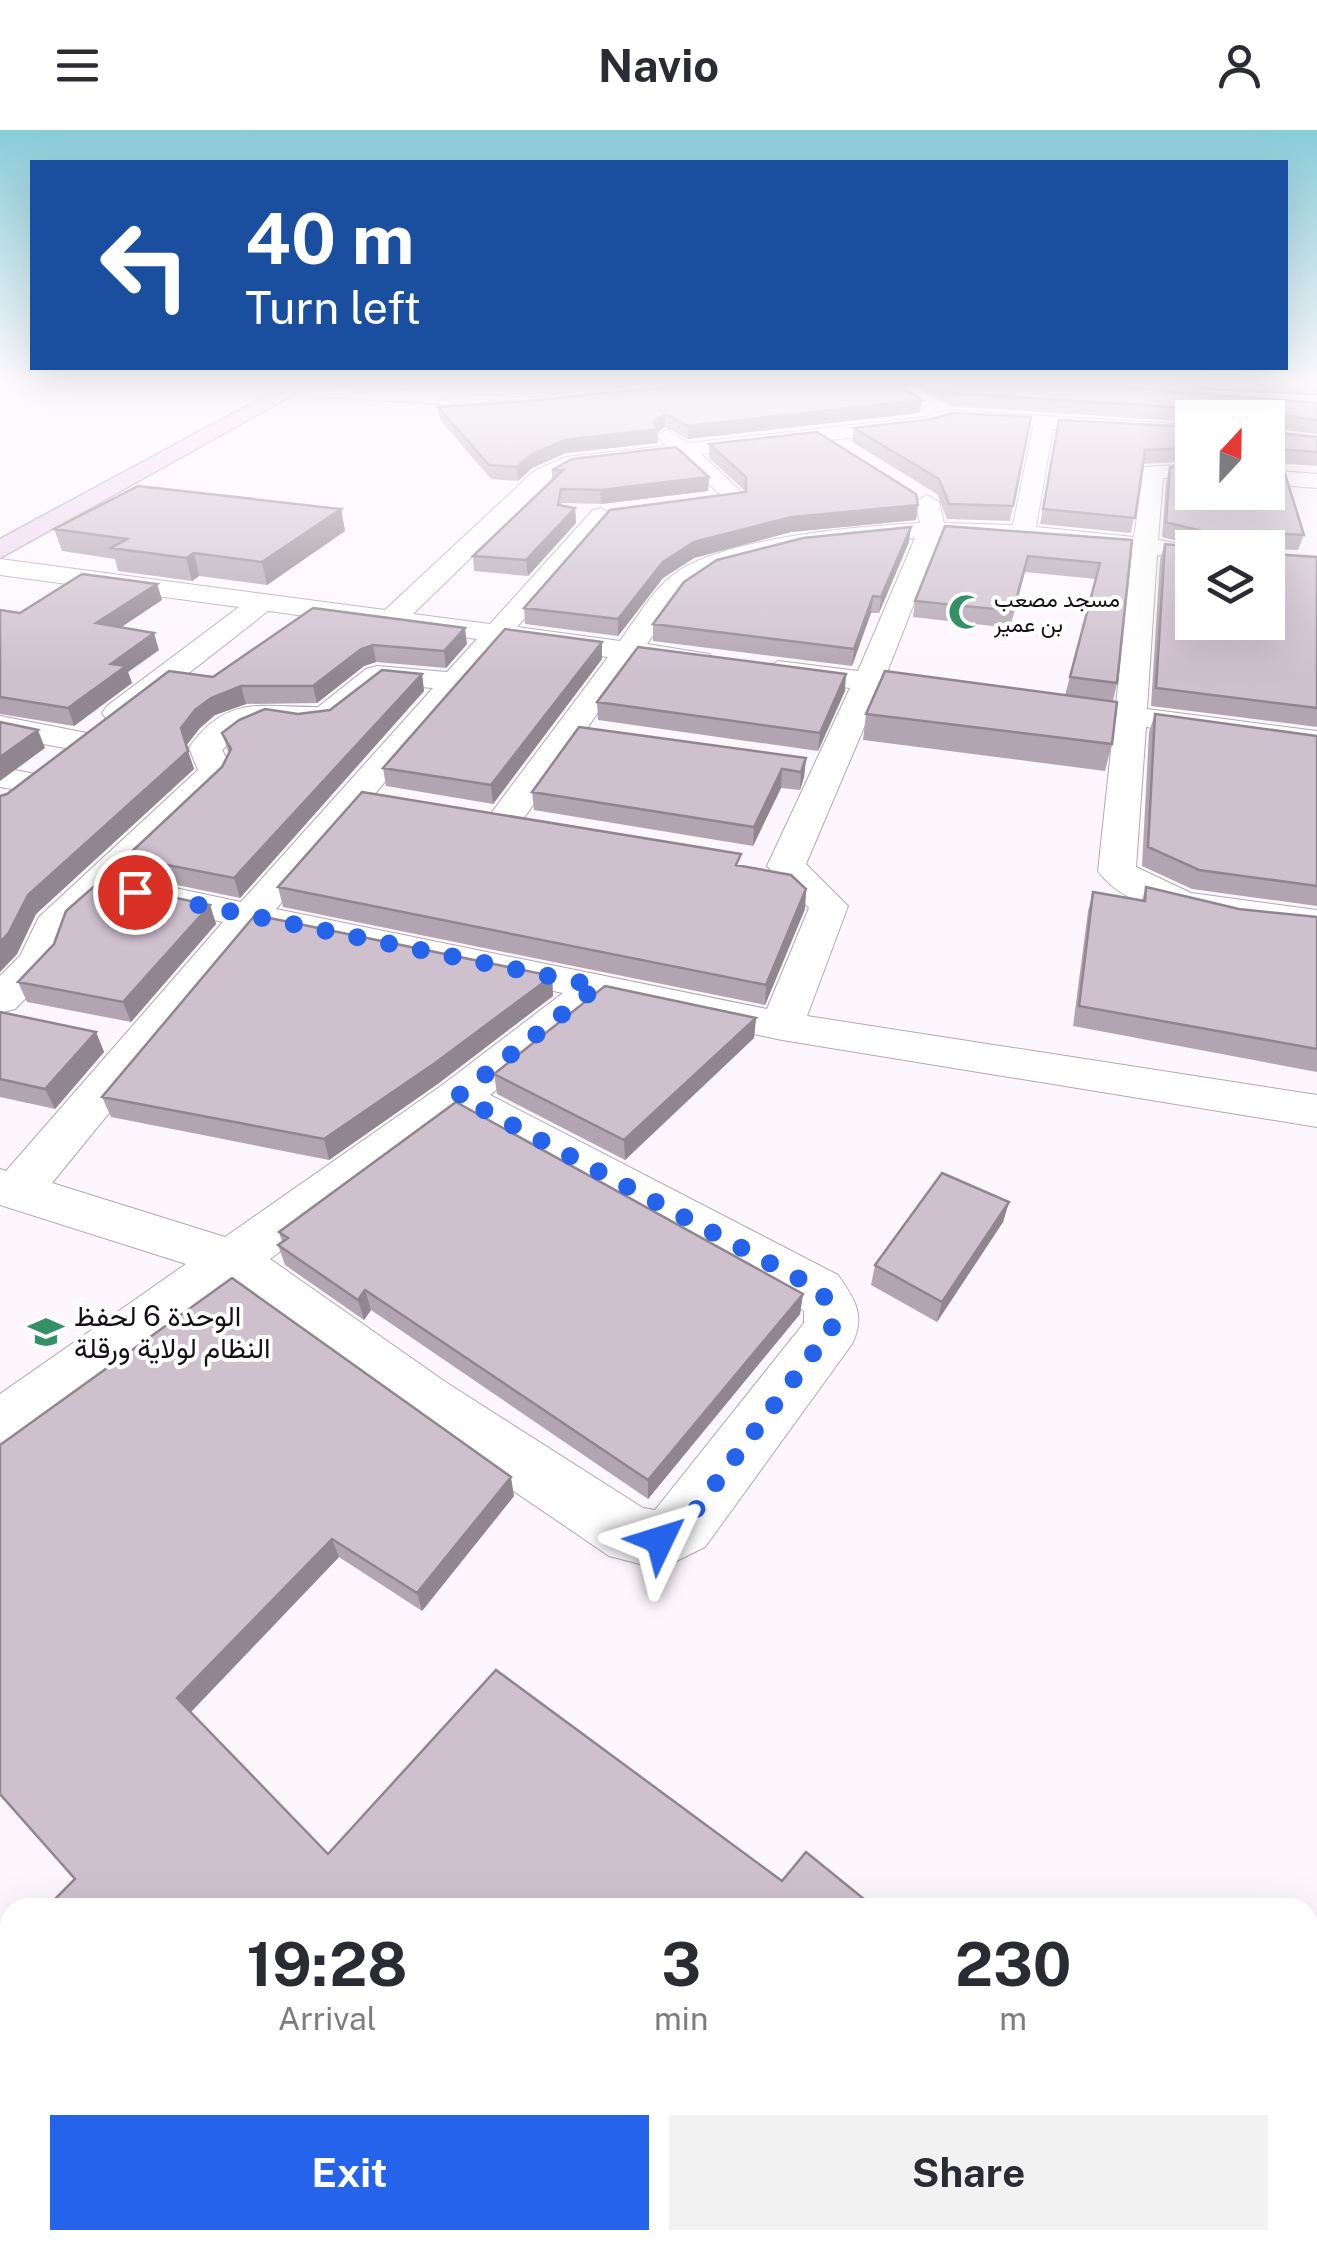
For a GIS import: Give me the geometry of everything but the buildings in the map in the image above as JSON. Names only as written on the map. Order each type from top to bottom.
[{"type":"main road","points":[[0,535],[110,479]]},
{"type":"main road","points":[[0,550],[127,479]]},
{"type":"street","points":[[390,620],[510,506],[533,479]]},
{"type":"street","points":[[640,479],[658,499],[734,499],[712,479]]},
{"type":"street","points":[[1023,534],[1034,479]]},
{"type":"street","points":[[1151,479],[1117,871],[1134,889],[1176,901],[1317,922]]},
{"type":"street","points":[[1289,479],[1317,482]]},
{"type":"street","points":[[786,866],[870,682],[931,530],[933,515],[926,502],[910,491]]},
{"type":"street","points":[[458,1096],[820,1290],[831,1308],[832,1328],[683,1527],[660,1540],[630,1535],[426,1400],[234,1261],[8,1189],[144,1043],[494,634],[583,512],[510,506]]},
{"type":"street","points":[[504,820],[690,571],[722,558],[871,534],[931,530],[1023,534],[1175,550]]},
{"type":"street","points":[[0,568],[721,663]]},
{"type":"street","points":[[0,803],[14,780],[81,741],[261,603]]},
{"type":"street","points":[[758,668],[982,696]]},
{"type":"street","points":[[12,1012],[53,925],[212,776],[216,768],[205,748],[237,718],[259,710],[326,716],[377,676],[453,681]]},
{"type":"street","points":[[1019,701],[1317,740]]},
{"type":"street","points":[[0,726],[81,741]]},
{"type":"street","points":[[570,730],[608,735]]},
{"type":"street","points":[[796,761],[833,766]]},
{"type":"street","points":[[354,795],[392,801]]},
{"type":"street","points":[[466,814],[542,826]]},
{"type":"street","points":[[748,860],[786,866],[829,906],[782,1026]]},
{"type":"street","points":[[96,884],[252,913],[782,1026],[1317,1111]]},
{"type":"street","points":[[0,1426],[234,1261],[458,1096],[598,986]]},
{"type":"street","points":[[90,1032],[144,1043]]},
{"type":"place","name":"مسجد مصعب بن عمير","points":[[966,612]]},
{"type":"place","name":"الوحدة 6 لحفظ النظام لولاية ورقلة","points":[[46,1332]]},
{"type":"route","points":[[135,892],[598,986],[458,1096],[820,1290],[831,1308],[832,1328],[683,1527],[660,1540]]}]
